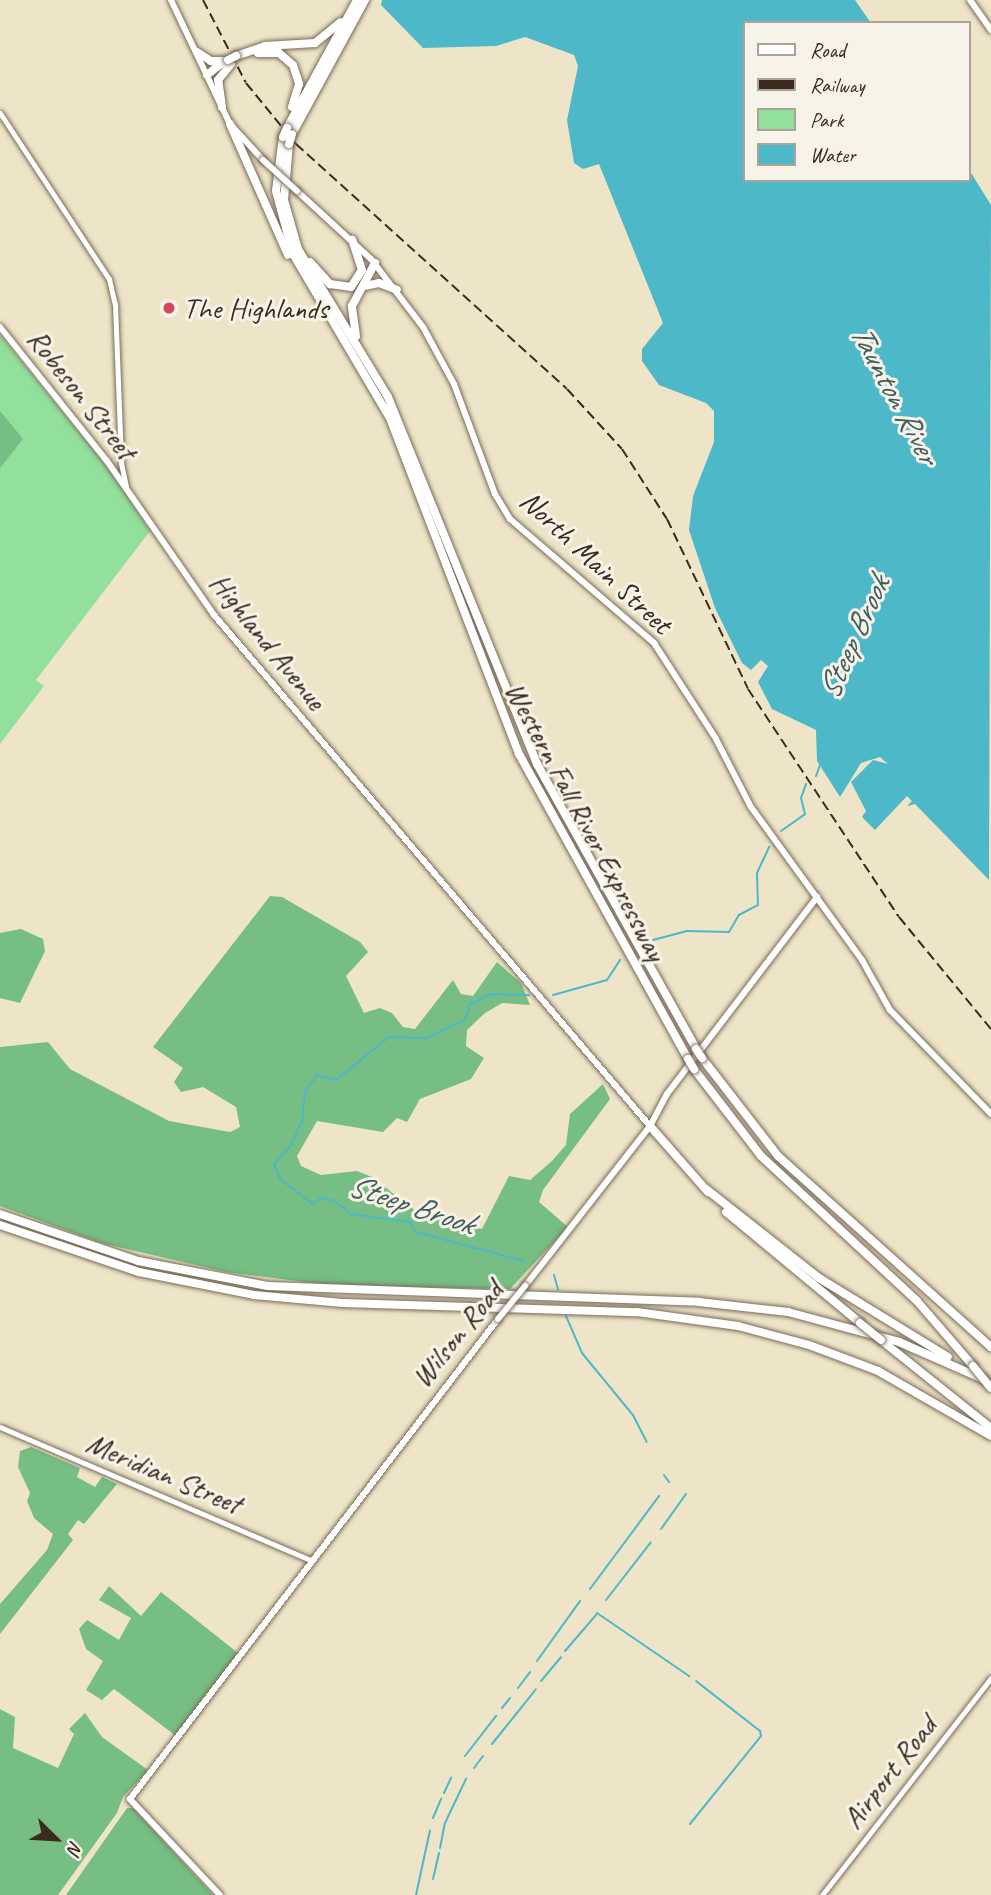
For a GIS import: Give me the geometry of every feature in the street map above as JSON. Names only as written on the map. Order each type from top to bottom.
[{"type":"highway","points":[[207,75],[265,46],[319,41],[337,27],[357,0]]},
{"type":"highway","name":"Western Fall River Expressway","points":[[357,0],[286,134],[277,162],[276,199],[282,227],[314,290],[390,418],[519,754],[694,1069],[761,1156],[916,1301],[991,1385]]},
{"type":"highway","name":"Western Fall River Expressway","points":[[365,0],[286,134],[283,185],[288,221],[305,262],[370,366],[394,411],[531,750],[702,1058],[778,1156],[991,1348]]},
{"type":"highway","points":[[197,51],[211,61],[232,61],[271,51],[293,65],[299,86],[286,134]]},
{"type":"highway","points":[[222,107],[218,80],[232,61]]},
{"type":"highway","points":[[230,124],[275,232],[314,290]]},
{"type":"highway","points":[[288,221],[326,281],[343,288],[359,281],[375,263]]},
{"type":"highway","points":[[352,240],[362,263],[359,281]]},
{"type":"highway","points":[[370,366],[352,322],[359,291],[375,263]]},
{"type":"highway","points":[[359,291],[376,283],[397,290]]},
{"type":"highway","points":[[650,1126],[706,1189],[758,1241],[991,1428]]},
{"type":"highway","points":[[706,1189],[813,1274],[991,1385]]},
{"type":"highway","points":[[0,1214],[124,1257],[261,1286],[356,1293],[707,1303],[795,1313],[899,1342],[991,1385]]},
{"type":"highway","points":[[0,1225],[139,1272],[269,1297],[629,1311],[731,1325],[802,1343],[877,1371],[991,1436]]},
{"type":"main road","name":"North Main Street","points":[[171,0],[230,124],[262,160],[352,240],[397,290],[445,364],[502,509],[519,528],[654,643],[716,739],[751,807],[817,897],[898,1020],[991,1114]]},
{"type":"main road","points":[[970,0],[991,30]]},
{"type":"main road","name":"Robeson Street","points":[[0,327],[127,489]]},
{"type":"main road","name":"Highland Avenue","points":[[127,489],[235,640],[650,1126]]},
{"type":"main road","name":"Wilson Road","points":[[220,1895],[130,1799],[310,1560],[650,1126],[667,1094],[817,897]]},
{"type":"street","name":"Highland Avenue","points":[[0,113],[109,279],[115,304],[121,463],[127,489]]},
{"type":"street","name":"Meridian Street","points":[[0,1427],[310,1560]]},
{"type":"street","name":"Airport Road","points":[[822,1895],[991,1678]]},
{"type":"green space","points":[[0,335],[111,472],[150,531],[36,680],[44,686],[0,744]]},
{"type":"green space","points":[[0,411],[23,439],[0,468]]},
{"type":"green space","points":[[270,896],[282,897],[360,942],[368,952],[346,976],[364,1013],[380,1008],[392,1013],[403,1027],[415,1029],[453,980],[461,994],[473,996],[497,962],[521,983],[530,1005],[502,1003],[485,1013],[467,1030],[466,1046],[484,1058],[471,1079],[420,1099],[407,1122],[397,1118],[383,1132],[317,1121],[297,1156],[301,1166],[321,1175],[357,1171],[372,1177],[422,1216],[482,1229],[509,1176],[530,1180],[552,1161],[566,1145],[570,1114],[603,1084],[610,1099],[543,1190],[539,1202],[568,1227],[510,1289],[336,1286],[226,1272],[101,1243],[0,1206],[0,1047],[48,1042],[70,1069],[169,1121],[230,1132],[240,1127],[236,1107],[203,1087],[181,1092],[174,1082],[183,1068],[153,1047]]},
{"type":"green space","points":[[21,929],[43,939],[45,951],[20,1003],[0,998],[0,933]]},
{"type":"green space","points":[[31,1447],[80,1468],[77,1477],[95,1487],[102,1477],[117,1484],[84,1524],[78,1520],[68,1534],[73,1540],[0,1634],[0,1604],[47,1550],[53,1534],[34,1518],[27,1501],[30,1493],[18,1467],[20,1451]]},
{"type":"green space","points":[[109,1586],[141,1616],[161,1592],[238,1653],[176,1736],[114,1689],[102,1700],[86,1690],[103,1661],[86,1649],[79,1629],[87,1620],[119,1640],[131,1618],[99,1600]]},
{"type":"green space","points":[[0,1709],[15,1717],[13,1748],[58,1768],[74,1734],[69,1729],[85,1713],[102,1737],[148,1770],[123,1797],[117,1813],[58,1895],[0,1895]]},
{"type":"green space","points":[[127,1808],[133,1808],[213,1895],[66,1895]]},
{"type":"water","name":"Taunton River","points":[[382,0],[855,0],[870,21],[743,21],[743,182],[970,182],[970,171],[991,205],[989,880],[915,804],[907,806],[912,801],[907,796],[875,830],[862,817],[866,811],[851,782],[873,760],[888,764],[880,757],[861,763],[840,797],[817,761],[816,730],[772,709],[758,682],[768,666],[761,660],[751,670],[742,663],[715,608],[689,530],[693,496],[714,442],[714,411],[706,403],[659,385],[642,361],[642,349],[663,323],[599,164],[583,169],[574,163],[567,120],[578,66],[574,55],[525,37],[496,46],[423,48],[381,5]]},
{"type":"waterway","name":"Steep Brook","points":[[816,776],[820,765]]},
{"type":"waterway","name":"Steep Brook","points":[[781,831],[805,814],[801,798],[806,784]]},
{"type":"waterway","name":"Steep Brook","points":[[653,940],[687,931],[729,932],[739,915],[758,905],[757,873],[769,847]]},
{"type":"waterway","name":"Steep Brook","points":[[553,995],[607,980],[620,960]]},
{"type":"waterway","name":"Steep Brook","points":[[524,1261],[416,1232],[410,1222],[351,1214],[335,1201],[321,1198],[313,1204],[280,1179],[274,1164],[290,1147],[302,1121],[305,1092],[317,1075],[336,1080],[389,1037],[426,1038],[465,1020],[470,1004],[491,994],[529,995]]},
{"type":"waterway","name":"Steep Brook","points":[[554,1275],[558,1289]]},
{"type":"waterway","name":"Steep Brook","points":[[566,1316],[582,1353],[633,1415],[647,1442]]},
{"type":"waterway","name":"Steep Brook","points":[[664,1475],[669,1482]]},
{"type":"waterway","name":"Steep Brook","points":[[661,1529],[686,1494]]},
{"type":"waterway","points":[[590,1589],[659,1496]]},
{"type":"waterway","name":"Steep Brook","points":[[606,1600],[651,1542]]},
{"type":"waterway","points":[[537,1661],[580,1601]]},
{"type":"waterway","name":"Steep Brook","points":[[597,1613],[689,1676]]},
{"type":"waterway","points":[[565,1651],[596,1615]]},
{"type":"waterway","points":[[541,1681],[561,1657]]},
{"type":"waterway","points":[[518,1688],[530,1672]]},
{"type":"waterway","name":"Steep Brook","points":[[690,1824],[761,1736],[760,1731],[696,1681]]},
{"type":"waterway","points":[[492,1744],[536,1689]]},
{"type":"waterway","points":[[502,1708],[510,1698]]},
{"type":"waterway","points":[[465,1756],[496,1716]]},
{"type":"waterway","points":[[474,1768],[483,1756]]},
{"type":"waterway","points":[[444,1793],[451,1778]]},
{"type":"waterway","points":[[440,1848],[445,1823],[466,1779]]},
{"type":"waterway","points":[[433,1818],[441,1799]]},
{"type":"waterway","points":[[416,1895],[430,1830]]},
{"type":"waterway","points":[[433,1879],[439,1853]]},
{"type":"railway","points":[[203,0],[246,83],[296,144],[567,389],[622,449],[667,519],[748,689],[899,917],[991,1029]]},
{"type":"place","name":"The Highlands","points":[[169,308]]}]
